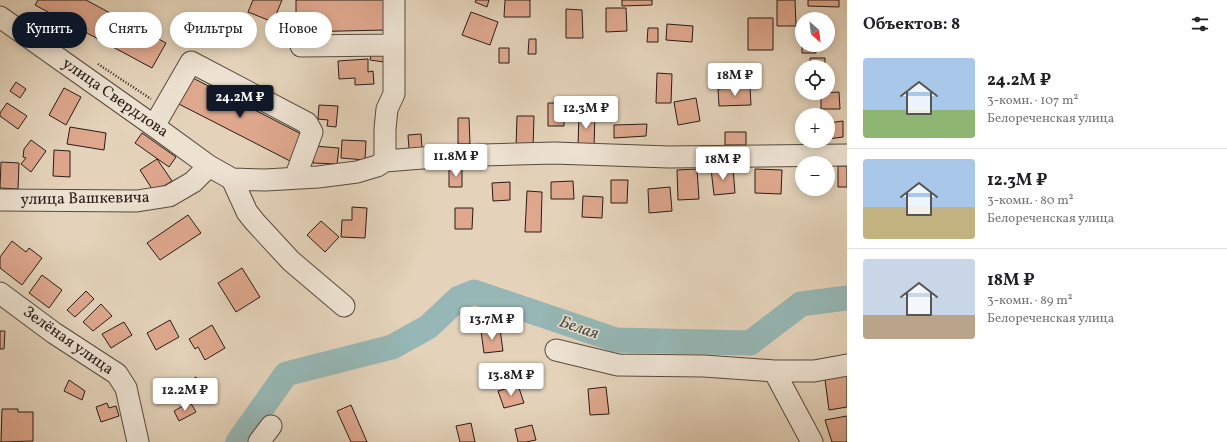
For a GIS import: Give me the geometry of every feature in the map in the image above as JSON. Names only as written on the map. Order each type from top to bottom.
[{"type":"street","points":[[385,161],[385,128],[387,109],[394,94],[394,0]]},
{"type":"street","name":"улица Свердлова","points":[[0,17],[209,166],[232,179]]},
{"type":"street","points":[[332,46],[394,45]]},
{"type":"street","points":[[154,126],[191,62],[308,123],[312,132],[295,178]]},
{"type":"street","points":[[344,306],[291,261],[255,222],[247,212],[232,179],[265,180],[318,177],[357,172],[377,166],[385,161],[447,156],[554,153],[669,158],[847,155]]},
{"type":"street","name":"улица Вашкевича","points":[[0,200],[137,202],[169,196],[193,182],[209,166]]},
{"type":"street","name":"Зелёная улица","points":[[0,293],[54,333],[117,374],[126,388],[138,442]]},
{"type":"street","points":[[556,350],[618,365],[704,366],[774,371],[814,371],[847,365]]},
{"type":"street","points":[[774,371],[812,442]]},
{"type":"building","points":[[38,0],[86,0],[108,12],[95,12],[95,37],[87,33],[87,12],[48,12],[35,5]]},
{"type":"building","points":[[253,0],[282,0],[277,12],[265,12],[265,19],[257,16],[257,12],[248,12]]},
{"type":"building","points":[[296,0],[387,0],[387,30],[332,31],[332,12],[296,12]]},
{"type":"building","points":[[476,0],[489,0],[487,7],[475,2]]},
{"type":"building","points":[[505,0],[530,0],[530,17],[504,17]]},
{"type":"building","points":[[622,0],[652,0],[652,5],[622,6]]},
{"type":"building","points":[[777,0],[795,0],[795,26],[777,26]]},
{"type":"building","points":[[808,0],[839,0],[839,7],[808,6]]},
{"type":"building","points":[[606,8],[626,8],[627,31],[606,32]]},
{"type":"building","points":[[566,9],[582,10],[583,38],[566,38]]},
{"type":"building","points":[[471,12],[498,22],[490,45],[462,35]]},
{"type":"building","points":[[748,18],[773,18],[773,50],[748,50]]},
{"type":"building","points":[[667,24],[693,26],[692,42],[666,40]]},
{"type":"building","points":[[648,28],[658,28],[658,42],[647,42]]},
{"type":"building","points":[[529,39],[536,39],[536,54],[528,54]]},
{"type":"building","points":[[162,41],[166,43],[152,68],[115,48],[162,48]]},
{"type":"building","points":[[499,48],[509,48],[509,63],[499,63]]},
{"type":"building","points":[[372,50],[385,52],[384,62],[370,60]]},
{"type":"building","points":[[802,52],[816,52],[816,53]]},
{"type":"building","points":[[810,58],[825,58],[825,60],[810,60]]},
{"type":"building","points":[[368,59],[368,72],[373,71],[374,84],[355,85],[355,78],[339,79],[338,61]]},
{"type":"building","points":[[657,73],[672,74],[671,103],[656,103]]},
{"type":"building","points":[[189,76],[305,136],[292,162],[175,102]]},
{"type":"building","points":[[16,82],[26,89],[20,98],[10,91]]},
{"type":"building","points":[[750,87],[751,105],[719,106],[718,89]]},
{"type":"building","points":[[64,88],[81,97],[66,125],[49,115]]},
{"type":"building","points":[[835,92],[839,92],[840,109],[821,108],[821,100],[835,100]]},
{"type":"building","points":[[696,98],[700,121],[678,125],[674,102]]},
{"type":"building","points":[[7,103],[27,116],[18,129],[0,116],[0,113]]},
{"type":"building","points":[[548,103],[564,103],[564,126],[548,126]]},
{"type":"building","points":[[319,105],[338,106],[336,127],[327,126],[328,120],[318,119]]},
{"type":"building","points":[[579,113],[595,114],[594,148],[578,147]]},
{"type":"building","points":[[517,116],[534,116],[533,148],[516,148]]},
{"type":"building","points":[[458,118],[469,118],[470,144],[458,144]]},
{"type":"building","points":[[843,121],[843,137],[835,138],[835,122]]},
{"type":"building","points":[[647,124],[646,136],[614,138],[614,125]]},
{"type":"building","points":[[70,127],[106,133],[104,150],[67,144]]},
{"type":"building","points":[[725,132],[746,132],[746,145],[725,145]]},
{"type":"building","points":[[142,133],[176,157],[169,167],[135,143]]},
{"type":"building","points":[[421,134],[422,148],[409,149],[408,135]]},
{"type":"building","points":[[31,140],[46,151],[31,172],[21,164],[26,158],[23,157],[24,149]]},
{"type":"building","points":[[342,140],[366,141],[365,160],[341,158]]},
{"type":"building","points":[[314,146],[339,148],[337,164],[313,163]]},
{"type":"building","points":[[54,150],[70,151],[70,177],[53,176]]},
{"type":"building","points":[[157,159],[172,181],[154,192],[140,170]]},
{"type":"building","points":[[1,162],[19,163],[18,189],[0,188]]},
{"type":"building","points":[[838,166],[847,166],[847,187],[838,187]]},
{"type":"building","points":[[449,168],[462,168],[462,187],[449,187]]},
{"type":"building","points":[[733,168],[735,193],[714,195],[711,169]]},
{"type":"building","points":[[697,169],[699,199],[678,200],[677,170]]},
{"type":"building","points":[[755,169],[782,170],[781,194],[755,193]]},
{"type":"building","points":[[611,180],[628,180],[627,203],[611,203]]},
{"type":"building","points":[[573,181],[574,199],[551,199],[551,182]]},
{"type":"building","points":[[510,182],[510,200],[493,201],[492,183]]},
{"type":"building","points":[[670,187],[672,211],[649,213],[648,189]]},
{"type":"building","points":[[527,191],[542,192],[541,232],[525,232]]},
{"type":"building","points":[[583,196],[603,197],[602,218],[582,217]]},
{"type":"building","points":[[352,207],[367,208],[365,238],[341,237],[342,220],[352,220]]},
{"type":"building","points":[[455,208],[473,208],[472,229],[455,229]]},
{"type":"building","points":[[188,215],[201,233],[160,260],[147,243]]},
{"type":"building","points":[[321,221],[339,237],[325,252],[307,235]]},
{"type":"building","points":[[12,241],[26,252],[29,248],[42,258],[22,285],[0,268],[0,257]]},
{"type":"building","points":[[242,268],[260,297],[236,312],[218,283]]},
{"type":"building","points":[[42,275],[62,290],[49,308],[29,293]]},
{"type":"building","points":[[86,291],[94,299],[75,317],[67,310]]},
{"type":"building","points":[[101,304],[112,316],[93,331],[83,322]]},
{"type":"building","points":[[170,320],[179,337],[156,350],[147,333]]},
{"type":"building","points":[[124,322],[132,335],[111,348],[102,334]]},
{"type":"building","points":[[212,325],[225,348],[205,360],[198,347],[195,349],[189,339]]},
{"type":"building","points":[[500,329],[503,351],[484,353],[481,331]]},
{"type":"building","points":[[0,331],[5,331],[4,349],[0,349]]},
{"type":"building","points":[[847,368],[847,407],[829,410],[824,372]]},
{"type":"building","points":[[196,377],[204,389],[188,399],[180,387]]},
{"type":"building","points":[[69,380],[85,391],[82,400],[64,391]]},
{"type":"building","points":[[518,385],[524,403],[504,408],[498,391]]},
{"type":"building","points":[[606,387],[609,414],[590,415],[588,389]]},
{"type":"building","points":[[190,402],[196,412],[179,421],[174,411]]},
{"type":"building","points":[[107,403],[109,408],[116,406],[119,416],[101,422],[96,407]]},
{"type":"building","points":[[351,405],[367,442],[351,442],[337,411]]},
{"type":"building","points":[[2,409],[18,409],[18,412],[33,412],[33,441],[1,442]]},
{"type":"building","points":[[847,416],[847,442],[832,442],[825,420]]},
{"type":"building","points":[[471,423],[475,442],[460,442],[456,426]]},
{"type":"building","points":[[532,425],[536,440],[518,442],[515,429]]},
{"type":"waterway","name":"Белая","points":[[238,442],[286,374],[392,347],[428,327],[459,298],[474,292],[616,340],[750,343],[801,304],[847,298]]}]
